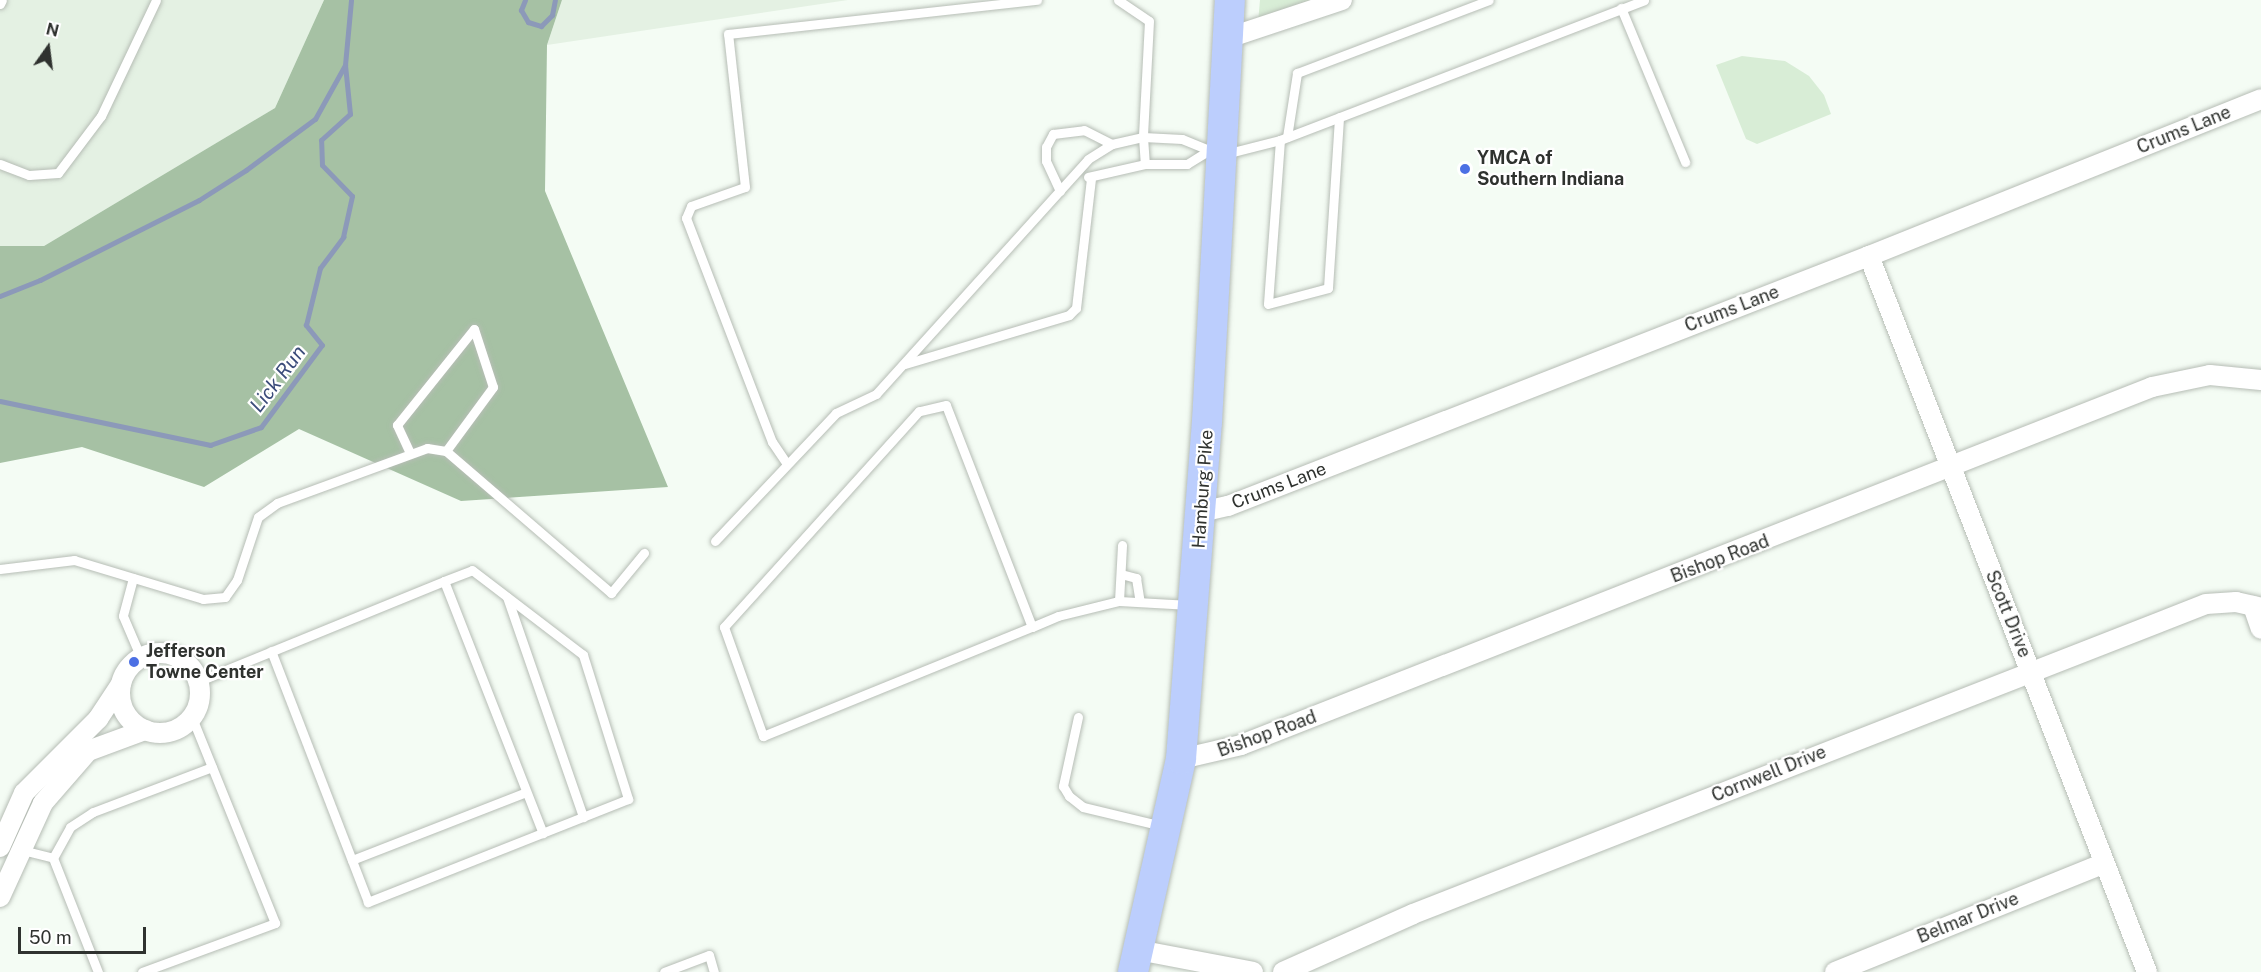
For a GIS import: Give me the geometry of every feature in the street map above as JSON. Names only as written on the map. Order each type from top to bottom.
[{"type":"main road","name":"Hamburg Pike","points":[[1136,961],[1168,827],[1181,759],[1201,512],[1214,154],[1228,38],[1230,0]]},
{"type":"street","points":[[1228,38],[1342,0]]},
{"type":"street","name":"Crums Lane","points":[[1201,512],[1228,506],[1869,256],[2261,99]]},
{"type":"street","name":"Scott Drive","points":[[1869,256],[1949,469],[2031,670],[2102,864],[2146,972]]},
{"type":"street","name":"Bishop Road","points":[[1181,759],[1241,745],[1949,469],[2152,387],[2210,375],[2261,380]]},
{"type":"street","name":"Cornwell Drive","points":[[1283,972],[1413,914],[2031,670],[2206,604],[2236,602],[2257,607]]},
{"type":"street","points":[[2257,607],[2261,629]]},
{"type":"street","points":[[0,847],[24,793],[98,719],[121,684],[126,672],[141,658],[159,653],[171,654],[183,660],[199,681],[201,693],[192,718],[171,732],[145,730],[135,725],[122,706],[121,684]]},
{"type":"street","points":[[0,897],[43,803],[88,751],[145,730]]},
{"type":"street","name":"Belmar Drive","points":[[1835,972],[2102,864]]},
{"type":"street","points":[[1136,961],[1252,972]]},
{"type":"lane","points":[[0,164],[29,176],[58,173],[101,116],[156,0]]},
{"type":"lane","points":[[787,464],[772,442],[686,218],[691,206],[745,187],[728,34],[1037,0]]},
{"type":"lane","points":[[1118,0],[1149,21],[1143,137],[1145,164]]},
{"type":"lane","points":[[1339,117],[1328,288],[1268,304],[1284,138],[1297,74],[1489,0]]},
{"type":"lane","points":[[1077,174],[1092,177],[1145,164],[1187,164],[1214,154],[1284,138],[1644,0]]},
{"type":"lane","points":[[1621,8],[1685,162]]},
{"type":"lane","points":[[1060,191],[1046,161],[1046,147],[1053,134],[1084,130],[1112,144]]},
{"type":"lane","points":[[715,541],[836,413],[876,394],[1077,174],[1088,159],[1112,144],[1143,137],[1182,139],[1214,154]]},
{"type":"lane","points":[[903,364],[1069,315],[1076,308],[1092,177]]},
{"type":"lane","points":[[411,453],[397,425],[474,329],[494,387],[446,451]]},
{"type":"lane","points":[[1032,627],[946,405],[919,411],[724,627],[763,736],[1032,627],[1119,601],[1195,605]]},
{"type":"lane","points":[[0,569],[74,560],[202,599],[225,597],[237,580],[258,517],[277,503],[427,448],[446,451],[611,593],[644,553]]},
{"type":"lane","points":[[1119,601],[1122,545]]},
{"type":"lane","points":[[199,681],[271,651],[472,570],[584,655],[627,799],[368,902],[271,651]]},
{"type":"lane","points":[[1120,574],[1136,578],[1140,602]]},
{"type":"lane","points":[[133,578],[123,616],[141,658]]},
{"type":"lane","points":[[444,581],[524,793],[543,833]]},
{"type":"lane","points":[[507,597],[583,817]]},
{"type":"lane","points":[[1078,717],[1063,786],[1069,796],[1083,807],[1168,827]]},
{"type":"lane","points":[[142,972],[275,923],[192,718]]},
{"type":"lane","points":[[98,972],[54,858],[70,827],[93,812],[212,767]]},
{"type":"lane","points":[[352,860],[524,793]]},
{"type":"lane","points":[[22,850],[54,858]]},
{"type":"lane","points":[[664,972],[709,955],[714,972]]},
{"type":"shaded area","points":[[0,0],[324,0],[275,108],[44,246],[0,246]]},
{"type":"shaded area","points":[[562,0],[848,0],[547,45]]},
{"type":"shaded area","points":[[1260,0],[1311,0],[1258,23]]},
{"type":"shaded area","points":[[1742,56],[1785,61],[1809,76],[1824,95],[1831,114],[1757,144],[1746,139],[1716,65]]},
{"type":"green space","points":[[324,0],[562,0],[547,45],[545,191],[668,487],[461,501],[299,429],[204,487],[82,447],[0,463],[0,246],[44,246],[275,108]]},
{"type":"waterway","name":"Lick Run","points":[[0,401],[210,445],[261,427],[322,345],[306,325],[320,268],[343,237],[352,196],[322,165],[321,140],[350,114],[345,65],[351,0]]},
{"type":"waterway","name":"Lick Run","points":[[525,0],[521,10],[528,22],[541,26],[552,15],[555,0]]},
{"type":"waterway","points":[[0,296],[40,280],[199,200],[246,170],[315,119],[345,65]]},
{"type":"place","name":"YMCA of Southern Indiana","points":[[1465,169]]},
{"type":"place","name":"Jefferson Towne Center","points":[[134,662]]}]
